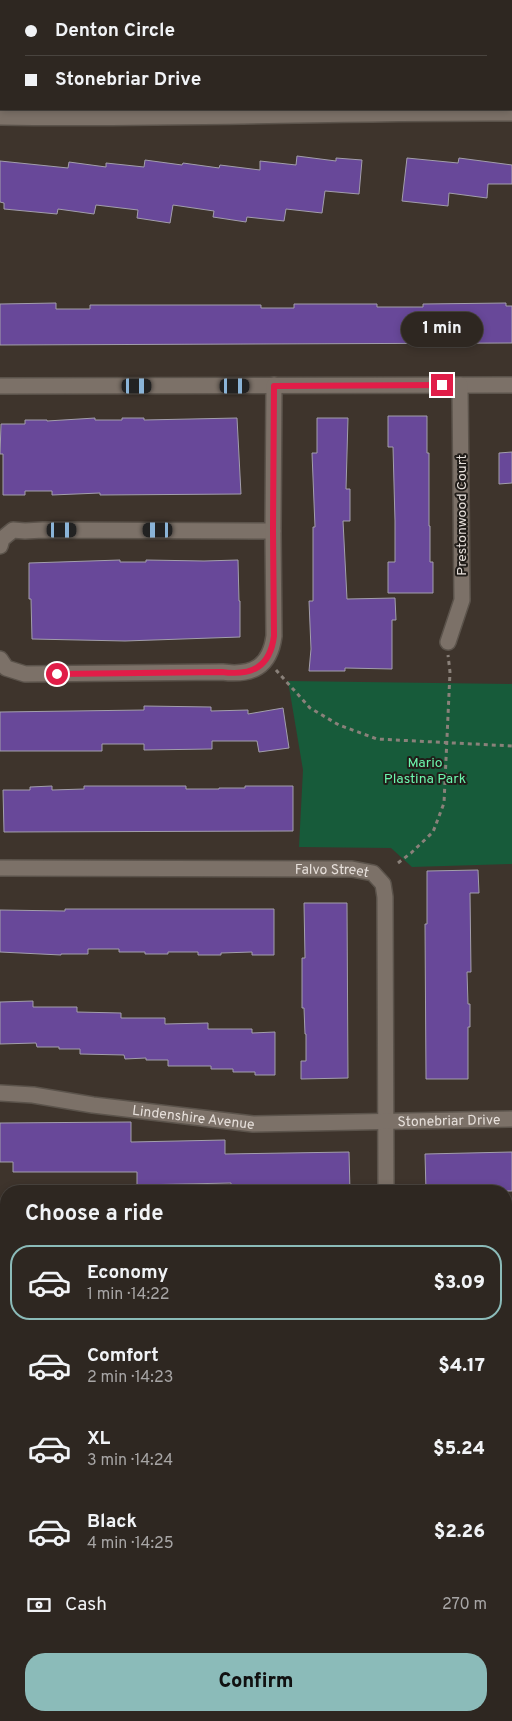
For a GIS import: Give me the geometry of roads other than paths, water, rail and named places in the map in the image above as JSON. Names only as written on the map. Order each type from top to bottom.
[{"type":"street","points":[[0,117],[106,119],[401,110],[512,113]]},
{"type":"street","name":"Prestonwood Court","points":[[448,642],[462,600],[460,385]]},
{"type":"street","points":[[0,386],[512,385]]},
{"type":"street","points":[[0,659],[6,668],[24,674],[222,672],[236,674],[255,670],[272,650],[274,636],[274,386]]},
{"type":"street","points":[[0,546],[2,539],[13,530],[273,530]]},
{"type":"street","name":"Falvo Street","points":[[0,868],[352,868],[373,873],[383,884],[385,898],[386,1185]]},
{"type":"street","name":"Lindenshire Avenue","points":[[0,1093],[253,1124],[387,1121]]},
{"type":"street","name":"Stonebriar Drive","points":[[387,1121],[512,1118]]},
{"type":"park label","name":"Mario Plastina Park","points":[[425,770]]}]
